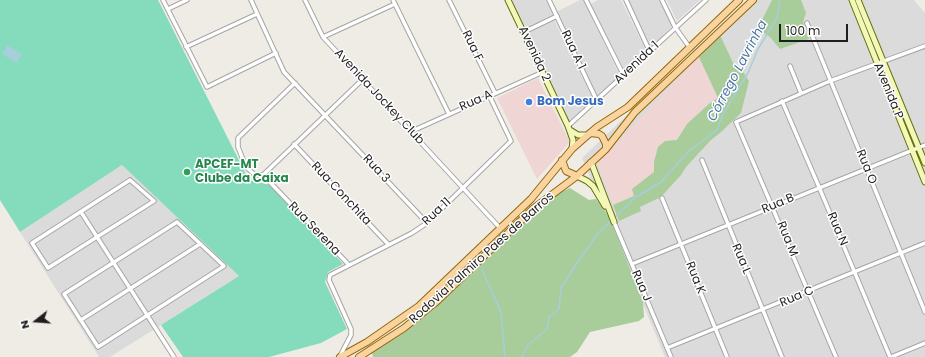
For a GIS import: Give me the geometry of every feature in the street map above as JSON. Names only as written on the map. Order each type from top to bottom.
[{"type":"main road","name":"Rodovia Palmiro Paes de Barros","points":[[340,357],[367,342],[419,306],[531,199],[562,160],[572,150],[589,134],[628,107],[740,0]]},
{"type":"main road","name":"Rodovia Palmiro Paes de Barros","points":[[359,357],[404,328],[435,304],[534,208],[577,176],[606,149],[635,112],[753,0]]},
{"type":"main road","points":[[589,134],[599,134],[602,136],[606,144],[606,149]]},
{"type":"main road","points":[[562,160],[566,171],[577,176]]},
{"type":"street","points":[[163,0],[207,87],[276,53]]},
{"type":"street","points":[[168,9],[187,0]]},
{"type":"street","name":"Rua 3","points":[[251,0],[284,72],[427,223]]},
{"type":"street","name":"Avenida Jockey Club","points":[[305,0],[323,37],[500,228]]},
{"type":"street","name":"Rua F","points":[[449,0],[495,93]]},
{"type":"street","name":"Avenida 2","points":[[508,0],[569,128],[573,140],[572,150]]},
{"type":"street","name":"Rua A 1","points":[[549,0],[597,101]]},
{"type":"street","points":[[586,0],[624,76]]},
{"type":"street","points":[[626,0],[650,52]]},
{"type":"street","points":[[662,0],[675,27],[690,48]]},
{"type":"street","name":"Avenida 1","points":[[569,128],[675,27],[706,0]]},
{"type":"street","name":"Avenida P","points":[[852,0],[925,182]]},
{"type":"street","name":"Avenida P","points":[[858,0],[925,163]]},
{"type":"street","points":[[323,37],[394,2],[449,114]]},
{"type":"street","points":[[186,47],[257,14]]},
{"type":"street","points":[[524,32],[557,16]]},
{"type":"street","name":"Rua O","points":[[807,23],[925,312]]},
{"type":"street","points":[[782,101],[830,81],[925,46]]},
{"type":"street","points":[[790,66],[801,93]]},
{"type":"street","name":"Rua A","points":[[410,132],[489,95],[543,72]]},
{"type":"street","points":[[295,83],[238,138],[238,147],[246,167],[255,175],[263,175],[362,80]]},
{"type":"street","name":"Rua 11","points":[[340,357],[351,335],[351,329],[329,280],[330,275],[333,272],[412,233],[427,223],[511,141],[489,95]]},
{"type":"street","name":"Rua M","points":[[782,101],[736,122],[836,357]]},
{"type":"street","name":"Rua N","points":[[782,101],[820,187],[890,357]]},
{"type":"street","points":[[569,128],[578,135],[589,134]]},
{"type":"street","name":"Rua Conchita","points":[[294,144],[388,244]]},
{"type":"street","name":"Rua B","points":[[632,264],[925,145]]},
{"type":"street","name":"Rua L","points":[[702,160],[727,226],[782,357]]},
{"type":"street","name":"Rua J","points":[[591,162],[611,215],[671,357]]},
{"type":"street","name":"Rua Serena","points":[[263,175],[349,265]]},
{"type":"street","name":"Rua J","points":[[577,176],[593,186],[611,215]]},
{"type":"street","points":[[130,180],[154,201],[48,268],[32,243],[81,212],[130,180]]},
{"type":"street","name":"Rua K","points":[[662,198],[727,357]]},
{"type":"street","points":[[81,212],[174,357]]},
{"type":"street","points":[[177,222],[224,266],[98,347],[64,294],[114,263],[177,222]]},
{"type":"street","name":"Rua C","points":[[667,348],[763,311],[925,243]]},
{"type":"street","points":[[81,320],[200,244]]},
{"type":"street","points":[[890,357],[925,343]]},
{"type":"shaded area","points":[[510,0],[546,0],[553,15],[525,29]]},
{"type":"shaded area","points":[[580,0],[583,0],[620,76],[597,96],[556,12]]},
{"type":"shaded area","points":[[598,0],[621,0],[647,52],[625,71],[591,4]]},
{"type":"shaded area","points":[[628,0],[660,0],[672,26],[651,48]]},
{"type":"shaded area","points":[[667,0],[700,0],[677,21]]},
{"type":"shaded area","points":[[748,0],[914,0],[925,13],[925,357],[665,357],[582,158]]},
{"type":"shaded area","points":[[554,20],[593,99],[569,122],[527,33]]},
{"type":"shaded area","points":[[699,57],[718,98],[710,103],[687,124],[677,140],[665,141],[654,162],[654,172],[632,189],[634,195],[613,205],[597,163]]},
{"type":"shaded area","points":[[538,78],[569,140],[569,143],[537,179],[497,98]]},
{"type":"shaded area","points":[[122,165],[239,276],[110,357],[99,357],[20,232]]},
{"type":"green space","name":"APCEF-MT Clube da Caixa","points":[[0,0],[158,0],[249,180],[271,185],[343,264],[328,272],[325,282],[347,329],[321,343],[269,357],[183,357],[161,325],[239,276],[122,165],[20,232],[0,200]]},
{"type":"green space","points":[[772,0],[801,0],[806,13],[803,22],[809,39],[780,49],[770,37],[762,32],[759,26]]},
{"type":"green space","points":[[720,35],[735,67],[742,70],[749,81],[741,113],[711,140],[661,197],[640,207],[641,211],[619,221],[613,205],[634,196],[632,189],[654,172],[654,162],[658,147],[665,141],[677,140],[687,124],[710,103],[718,98],[699,57]]},
{"type":"green space","points":[[570,188],[589,200],[596,199],[610,218],[643,302],[644,317],[639,321],[590,332],[577,352],[570,357],[373,357],[372,353],[433,310],[537,211],[561,192]]},
{"type":"water","points":[[7,45],[22,54],[16,63],[2,54]]},
{"type":"waterway","name":"Córrego Lavrinha","points":[[614,218],[636,197],[661,182],[690,150],[717,130],[723,114],[748,73],[758,49],[777,18],[780,0]]},
{"type":"waterway","name":"Córrego Lavrinha","points":[[522,357],[528,345],[547,329],[549,317],[559,309],[561,288],[599,232],[611,221]]},
{"type":"waterway","points":[[482,270],[501,312],[505,357]]},
{"type":"place","name":"Bom Jesus","points":[[529,102]]},
{"type":"place","name":"APCEF-MT Clube da Caixa","points":[[187,172]]}]
